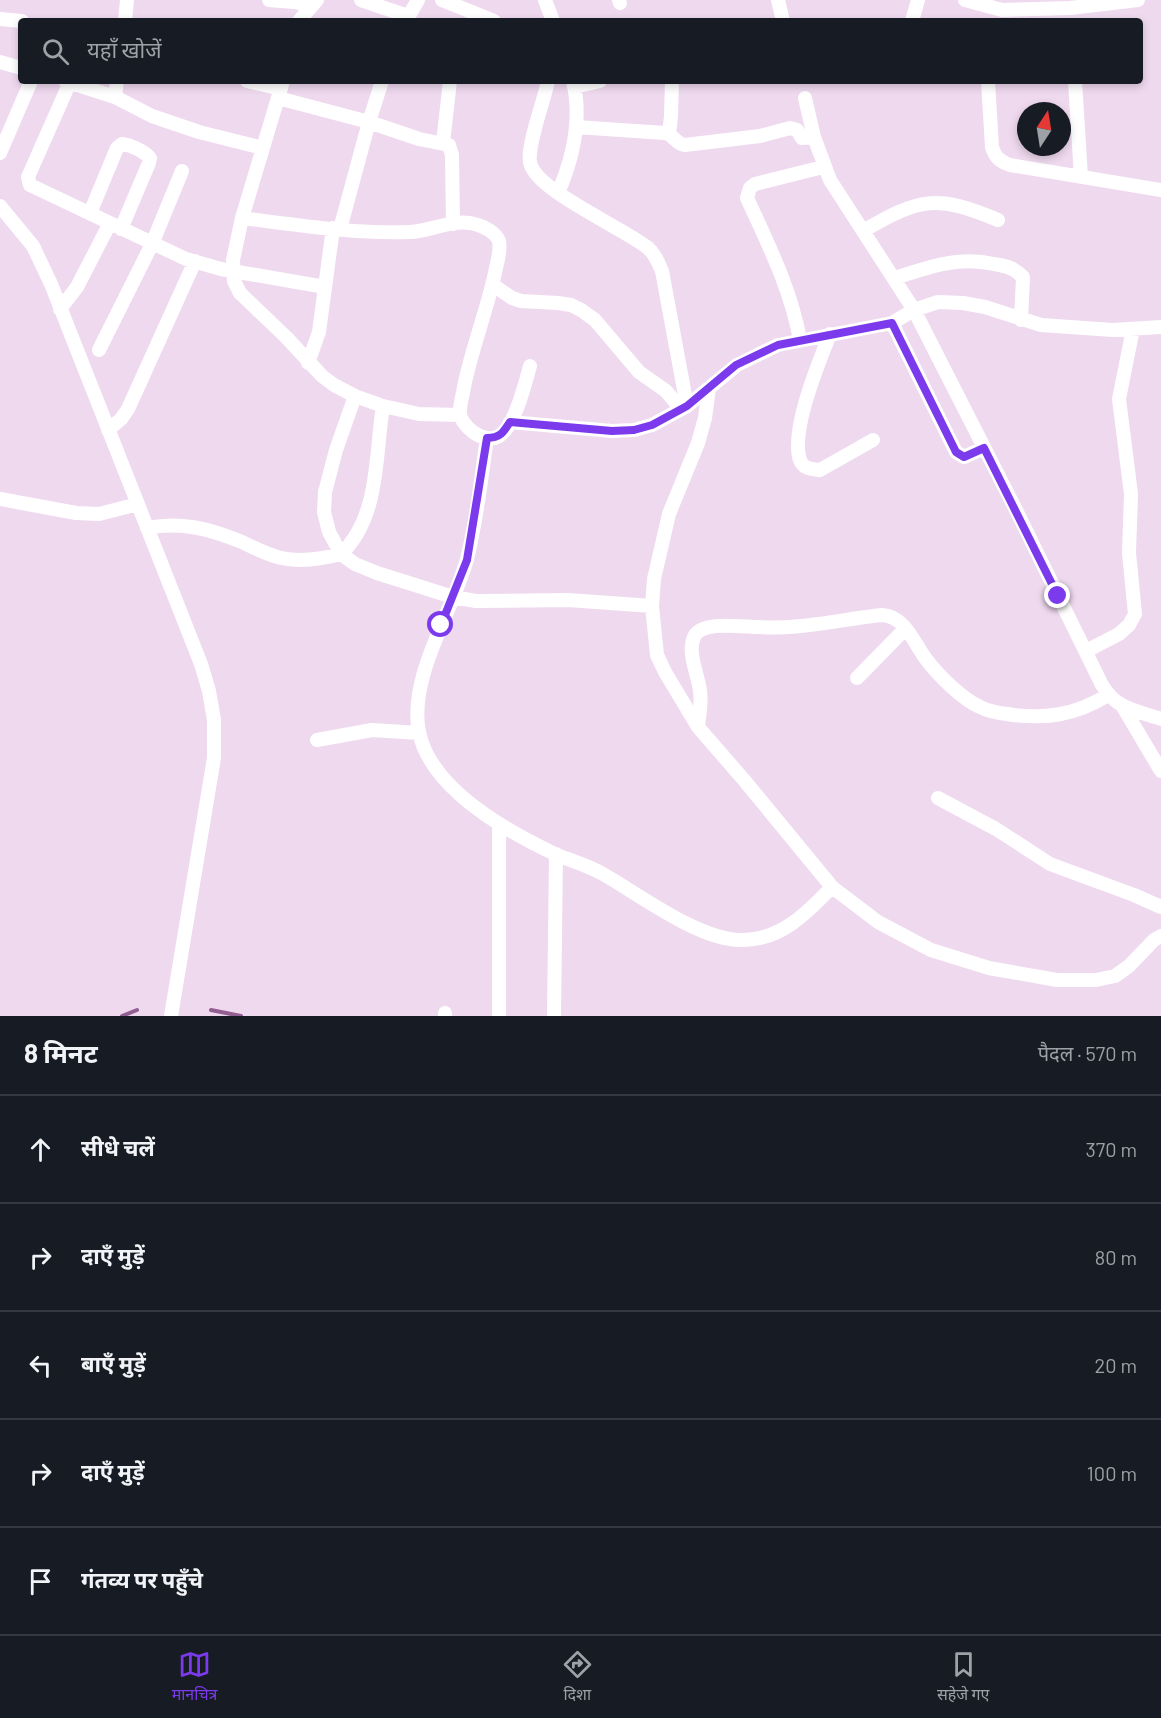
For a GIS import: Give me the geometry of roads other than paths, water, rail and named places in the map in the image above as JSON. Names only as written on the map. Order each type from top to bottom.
[{"type":"street","points":[[124,18],[127,0]]},
{"type":"street","points":[[269,0],[315,3]]},
{"type":"street","points":[[361,0],[407,18],[418,0]]},
{"type":"street","points":[[442,0],[467,16]]},
{"type":"street","points":[[545,0],[553,18]]},
{"type":"street","points":[[778,0],[782,18]]},
{"type":"street","points":[[913,18],[918,0]]},
{"type":"street","points":[[966,0],[1002,10],[1070,14],[1138,0]]},
{"type":"street","points":[[302,18],[315,3]]},
{"type":"street","points":[[985,6],[985,18]]},
{"type":"street","points":[[0,18],[18,20]]},
{"type":"street","points":[[0,63],[18,67]]},
{"type":"street","points":[[0,153],[30,84]]},
{"type":"street","points":[[67,84],[27,182],[30,185],[152,244],[195,261],[232,271],[325,286]]},
{"type":"street","points":[[74,84],[115,97],[152,116],[199,132],[263,148]]},
{"type":"street","points":[[115,97],[117,84]]},
{"type":"street","points":[[260,84],[281,89],[418,139],[449,145],[452,148],[453,224]]},
{"type":"street","points":[[308,363],[316,343],[337,229],[381,84]]},
{"type":"street","points":[[443,143],[450,84]]},
{"type":"street","points":[[547,84],[531,149],[530,162],[534,173],[561,186],[649,249],[657,258],[662,271],[684,408]]},
{"type":"street","points":[[561,186],[576,127],[574,84]]},
{"type":"street","points":[[669,134],[672,84]]},
{"type":"street","points":[[988,84],[992,147],[994,155],[1001,162],[1161,190]]},
{"type":"street","points":[[1075,84],[1081,177]]},
{"type":"street","points":[[281,89],[242,218],[232,271],[240,293],[287,338],[322,376],[355,396],[382,406],[419,414],[460,415]]},
{"type":"street","points":[[805,98],[824,167],[914,310],[1107,695],[1124,707],[1161,719]]},
{"type":"street","points":[[576,127],[669,134],[680,145],[760,136],[790,128],[797,130],[802,138],[814,137]]},
{"type":"street","points":[[60,309],[116,226],[149,163],[150,158],[147,154],[126,144],[117,148],[90,213]]},
{"type":"street","points":[[800,340],[796,318],[784,282],[747,198],[747,193],[755,184],[824,167]]},
{"type":"street","points":[[99,350],[152,244],[182,171]]},
{"type":"street","points":[[863,231],[891,214],[928,202],[955,204],[998,220]]},
{"type":"street","points":[[0,206],[33,246],[138,504],[201,664],[209,691],[214,720],[214,758],[171,1016]]},
{"type":"street","points":[[242,218],[337,229],[413,232],[453,224],[478,225],[494,234],[499,241],[499,254],[493,285],[465,380],[460,415],[464,423],[473,432],[487,438],[497,438],[510,422],[530,366]]},
{"type":"street","points":[[895,278],[961,260],[1008,266],[1018,271],[1023,277],[1021,320]]},
{"type":"street","points":[[108,430],[128,409],[195,261]]},
{"type":"street","points":[[493,285],[512,298],[521,301],[558,303],[581,310],[595,320],[639,372],[666,391],[684,408]]},
{"type":"street","points":[[510,422],[612,431],[634,430],[652,425],[684,408],[726,373],[753,356],[778,345],[892,323],[914,310],[938,303],[963,303],[985,307],[1041,325],[1133,330],[1161,327]]},
{"type":"street","points":[[892,323],[956,452],[964,457],[984,448]]},
{"type":"street","points":[[1086,651],[1119,634],[1129,625],[1135,614],[1129,553],[1131,494],[1119,399],[1133,330]]},
{"type":"street","points":[[830,334],[803,415],[799,441],[800,460],[804,466],[820,470],[873,440]]},
{"type":"street","points":[[708,388],[705,418],[698,443],[669,514],[654,579],[652,606],[657,655],[698,728],[757,795],[832,887],[878,922],[931,950],[989,968],[1057,980],[1096,980],[1114,976],[1129,966],[1154,940],[1161,936]]},
{"type":"street","points":[[355,396],[336,450],[326,492],[324,512],[328,532],[341,554],[355,564],[376,573],[453,597],[476,601],[568,600],[652,606]]},
{"type":"street","points":[[147,528],[167,524],[198,528],[235,539],[278,558],[296,561],[341,554],[360,532],[366,515],[372,490],[382,406]]},
{"type":"street","points":[[487,438],[467,560],[441,625],[421,687],[417,712],[419,733],[428,758],[450,785],[479,810],[514,834],[601,873],[686,922],[727,940],[744,941],[767,937],[797,921],[832,887]]},
{"type":"street","points":[[0,499],[76,513],[99,514],[138,504]]},
{"type":"street","points":[[698,728],[700,690],[692,650],[693,639],[702,627],[786,627],[891,615],[905,629],[927,661],[966,700],[982,709],[1027,718],[1050,717],[1090,706],[1107,695]]},
{"type":"street","points":[[857,678],[905,629]]},
{"type":"street","points":[[1124,707],[1161,771]]},
{"type":"street","points":[[317,740],[372,730],[419,733]]},
{"type":"street","points":[[938,798],[996,829],[1050,864],[1161,907]]},
{"type":"street","points":[[499,824],[500,1016]]},
{"type":"street","points":[[554,1016],[556,854]]},
{"type":"waterway","points":[[122,1016],[137,1010]]},
{"type":"waterway","points":[[211,1010],[241,1016]]}]
